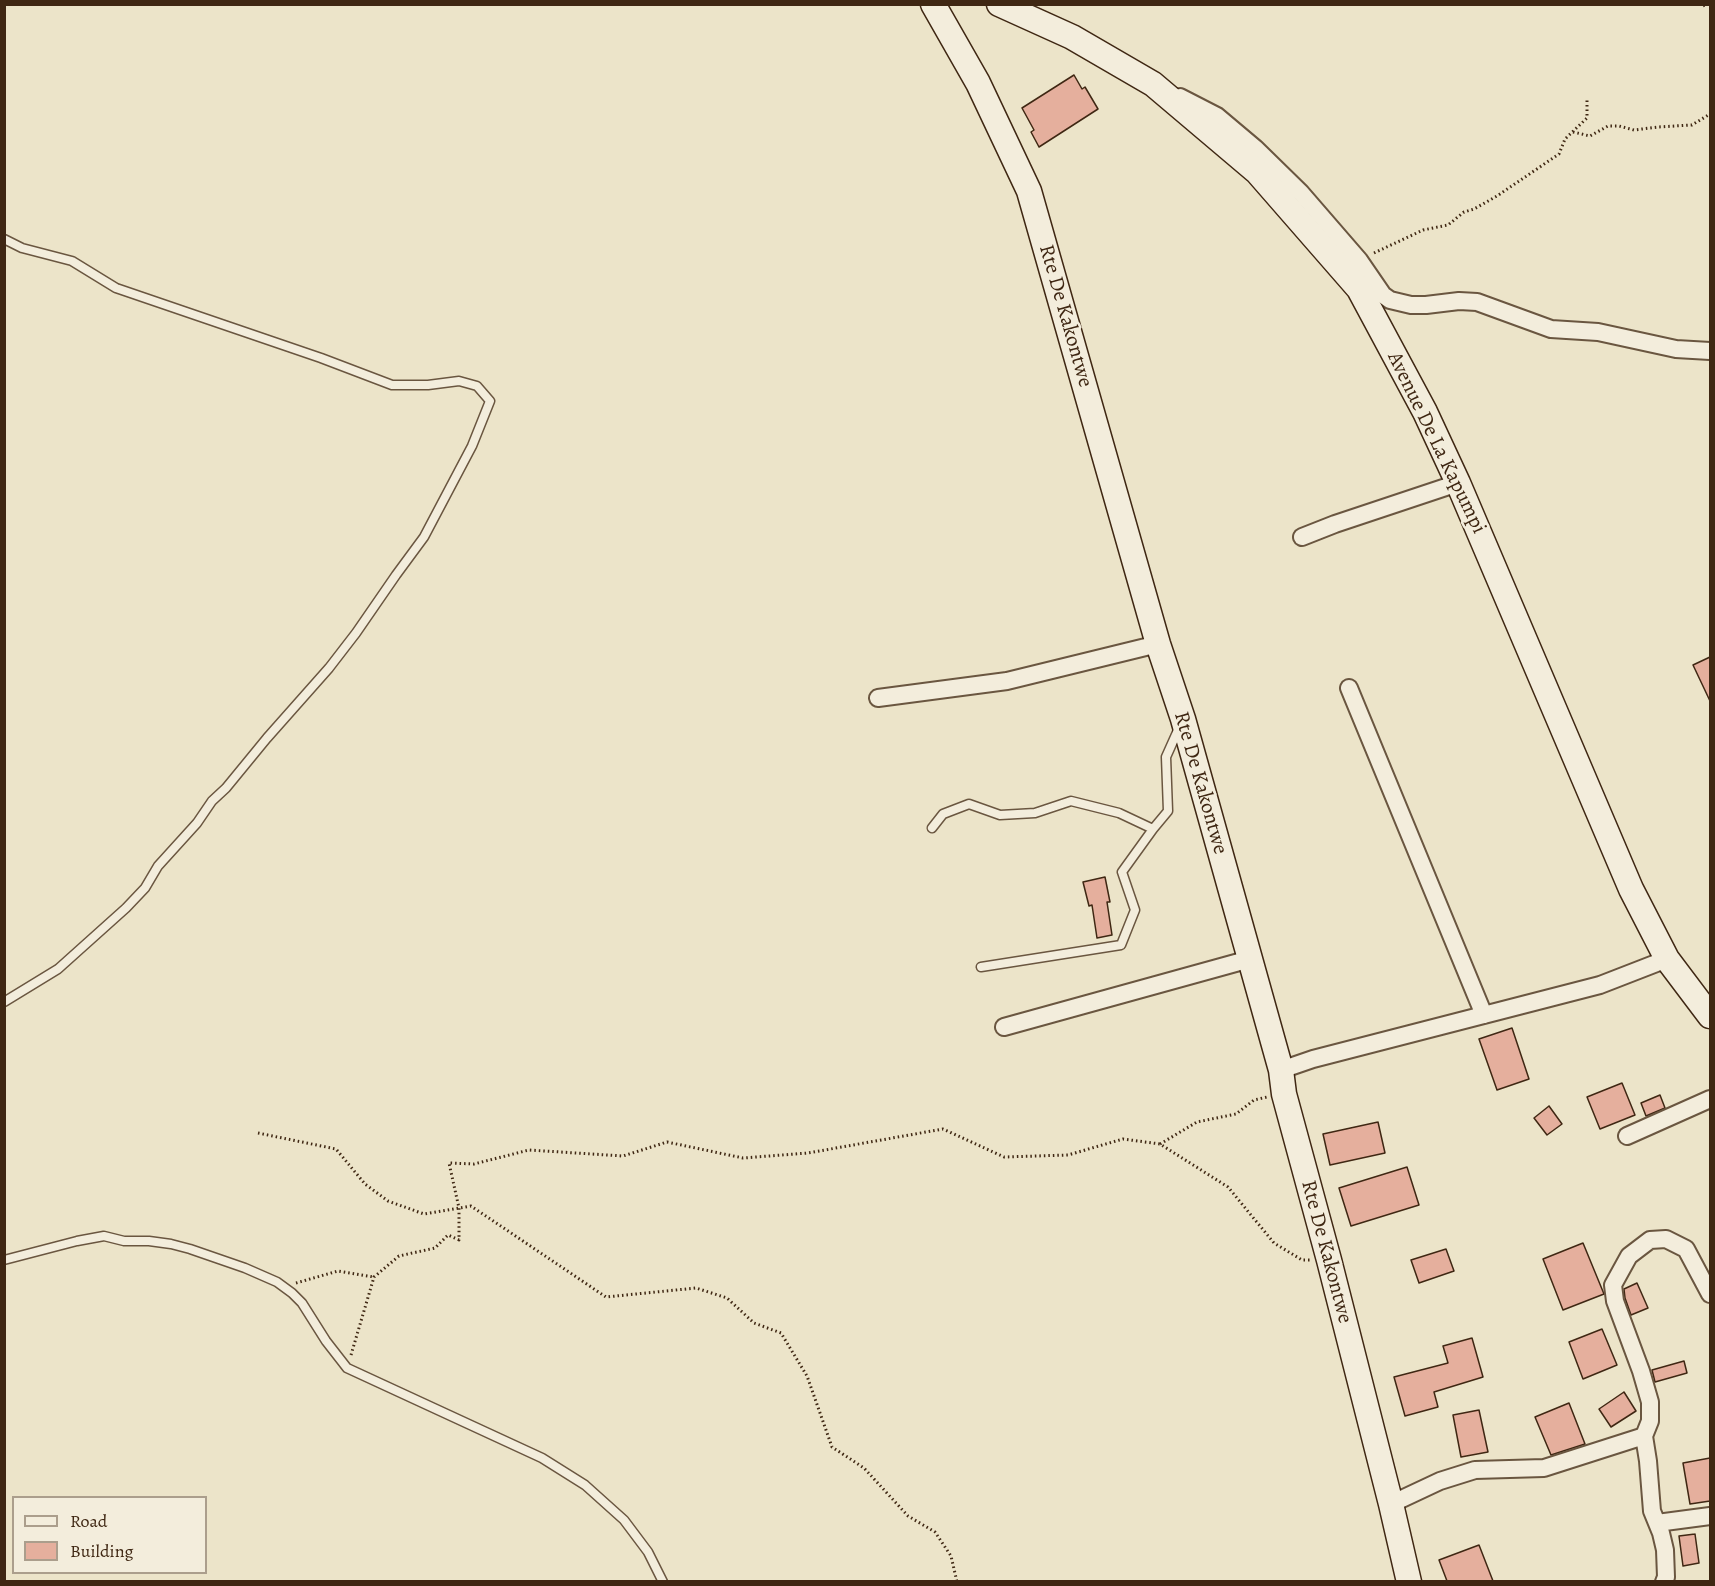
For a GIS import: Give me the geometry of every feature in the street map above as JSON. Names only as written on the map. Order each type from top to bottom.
[{"type":"street","name":"Rte De Kakontwe","points":[[933,4],[978,83],[1029,191],[1158,644],[1183,719],[1281,1070],[1284,1094],[1329,1260],[1409,1581]]},
{"type":"street","name":"Avenue De La Kapumpi","points":[[999,4],[1072,37],[1153,84],[1257,172],[1359,289],[1425,412],[1458,483],[1626,878],[1667,959],[1710,1016]]},
{"type":"street","points":[[1153,84],[1217,116],[1255,148],[1301,193],[1359,260],[1383,295],[1390,300],[1426,305],[1460,301],[1477,302],[1551,329],[1598,332],[1676,350],[1710,351]]},
{"type":"street","points":[[1302,537],[1458,483]]},
{"type":"street","points":[[878,698],[1007,681],[1158,644]]},
{"type":"street","points":[[1349,688],[1484,1015]]},
{"type":"street","points":[[1004,1027],[1250,959]]},
{"type":"street","points":[[1281,1070],[1313,1059],[1600,985],[1667,959]]},
{"type":"street","points":[[1626,1136],[1710,1099]]},
{"type":"street","points":[[1664,1581],[1666,1577],[1665,1550],[1652,1511],[1644,1436],[1650,1421],[1650,1402],[1615,1301],[1613,1285],[1629,1256],[1650,1240],[1666,1239],[1686,1250],[1710,1294]]},
{"type":"street","points":[[1391,1504],[1440,1481],[1475,1470],[1544,1468],[1644,1436]]},
{"type":"street","points":[[1657,1523],[1710,1516]]},
{"type":"lane","points":[[4,239],[22,248],[72,261],[116,288],[392,384],[428,385],[459,381],[477,386],[490,401],[472,446],[424,537],[329,668],[226,788],[212,801],[197,823],[158,866],[145,888],[126,908],[58,969],[4,1002]]},
{"type":"lane","points":[[981,967],[1121,945],[1135,910],[1122,872],[1168,811],[1166,757],[1183,719]]},
{"type":"lane","points":[[932,828],[943,814],[969,804],[1000,815],[1035,813],[1071,801],[1119,813],[1153,829]]},
{"type":"lane","points":[[4,1260],[104,1236],[124,1241],[171,1244],[190,1249],[245,1268],[283,1286],[302,1303],[326,1341],[347,1368],[542,1458],[585,1485],[624,1520],[648,1552],[663,1581]]},
{"type":"path","points":[[1359,260],[1423,230],[1448,225],[1464,212],[1497,196],[1559,154],[1564,140],[1587,118],[1587,98]]},
{"type":"path","points":[[1573,132],[1590,136],[1608,126],[1634,130],[1692,125],[1710,114]]},
{"type":"path","points":[[1160,1144],[1197,1122],[1236,1113],[1254,1100],[1284,1094]]},
{"type":"path","points":[[347,1368],[374,1277],[399,1256],[435,1248],[448,1235],[459,1240],[459,1208],[449,1163],[474,1164],[529,1150],[623,1156],[667,1142],[743,1158],[808,1154],[943,1129],[1004,1156],[1068,1155],[1124,1139],[1160,1144],[1227,1187],[1274,1243],[1302,1260],[1329,1260]]},
{"type":"path","points":[[258,1133],[336,1149],[365,1184],[388,1201],[424,1214],[471,1206],[606,1297],[696,1288],[727,1298],[754,1323],[781,1333],[807,1376],[832,1447],[864,1468],[908,1516],[935,1532],[951,1556],[957,1581]]},
{"type":"path","points":[[283,1286],[338,1271],[374,1277]]},
{"type":"building","points":[[1074,75],[1082,89],[1085,87],[1098,109],[1039,147],[1031,132],[1034,130],[1022,108]]},
{"type":"building","points":[[1710,657],[1710,701],[1693,665]]},
{"type":"building","points":[[1105,877],[1110,902],[1107,902],[1112,935],[1097,938],[1092,905],[1089,906],[1083,882]]},
{"type":"building","points":[[1512,1028],[1529,1079],[1497,1090],[1479,1039]]},
{"type":"building","points":[[1622,1083],[1635,1115],[1600,1129],[1587,1097]]},
{"type":"building","points":[[1660,1095],[1665,1108],[1646,1116],[1641,1103]]},
{"type":"building","points":[[1549,1106],[1562,1124],[1547,1135],[1534,1118]]},
{"type":"building","points":[[1378,1122],[1385,1153],[1330,1165],[1323,1134]]},
{"type":"building","points":[[1407,1167],[1419,1205],[1351,1226],[1339,1188]]},
{"type":"building","points":[[1583,1243],[1604,1294],[1563,1310],[1543,1259]]},
{"type":"building","points":[[1446,1249],[1454,1271],[1419,1283],[1411,1260]]},
{"type":"building","points":[[1637,1283],[1648,1308],[1631,1315],[1624,1289]]},
{"type":"building","points":[[1602,1329],[1617,1365],[1583,1379],[1569,1342]]},
{"type":"building","points":[[1472,1338],[1483,1377],[1434,1392],[1438,1407],[1405,1416],[1394,1377],[1448,1363],[1443,1346]]},
{"type":"building","points":[[1684,1361],[1687,1373],[1655,1382],[1652,1370]]},
{"type":"building","points":[[1624,1392],[1636,1411],[1611,1427],[1599,1409]]},
{"type":"building","points":[[1569,1403],[1585,1444],[1551,1455],[1535,1417]]},
{"type":"building","points":[[1479,1410],[1488,1452],[1461,1457],[1453,1415]]},
{"type":"building","points":[[1710,1458],[1710,1501],[1690,1504],[1683,1463]]},
{"type":"building","points":[[1695,1534],[1699,1563],[1683,1566],[1679,1536]]},
{"type":"building","points":[[1479,1545],[1493,1581],[1447,1581],[1439,1560]]}]
